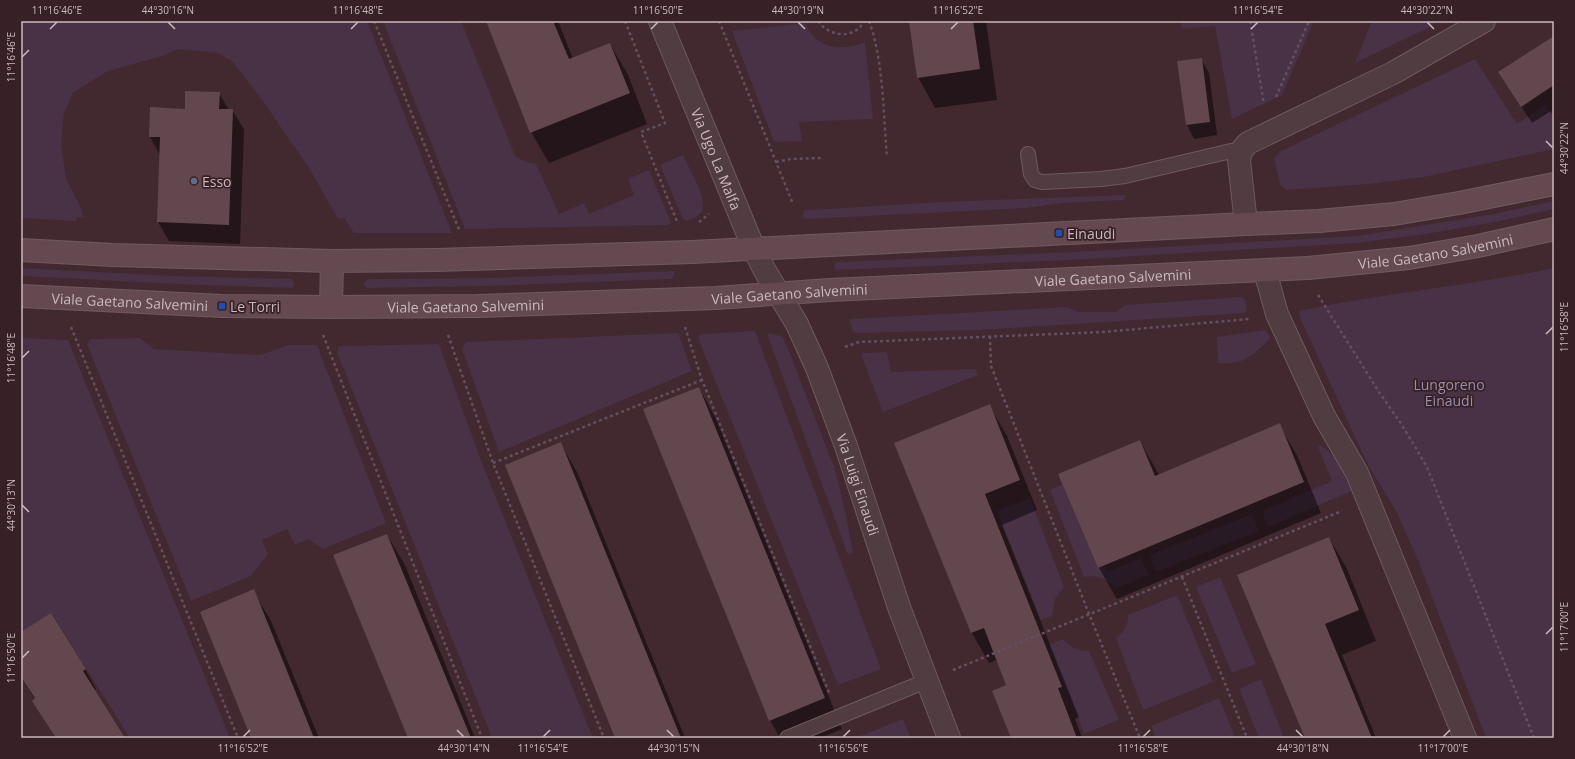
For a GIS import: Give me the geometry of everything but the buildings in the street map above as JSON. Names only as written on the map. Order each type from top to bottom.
[{"type":"main road","points":[[21,250],[332,262],[490,259],[692,252],[1319,221],[1394,214],[1554,184]]},
{"type":"main road","name":"Viale Gaetano Salvemini","points":[[21,296],[222,306],[331,307],[478,306],[716,298],[957,284],[1308,268],[1409,258],[1478,246],[1554,229]]},
{"type":"main road","points":[[331,307],[332,262]]},
{"type":"street","name":"Via Ugo La Malfa","points":[[660,21],[754,248],[765,271],[779,294]]},
{"type":"street","points":[[1246,224],[1240,160],[1241,151],[1248,143],[1393,73],[1484,21]]},
{"type":"street","points":[[1265,271],[1277,314],[1324,416],[1348,456],[1368,500],[1466,738]]},
{"type":"street","name":"Via Luigi Einaudi","points":[[779,294],[797,324],[817,368],[846,446],[900,610],[949,738]]},
{"type":"lane","points":[[1028,154],[1031,174],[1035,180],[1042,182],[1101,179],[1125,176],[1231,151],[1241,151]]},
{"type":"lane","points":[[786,738],[926,681]]},
{"type":"path","points":[[374,21],[462,237]]},
{"type":"path","points":[[625,21],[665,123],[641,132],[680,228]]},
{"type":"path","points":[[719,21],[792,204]]},
{"type":"path","points":[[818,21],[825,29],[840,35],[849,34],[857,30],[864,21]]},
{"type":"path","points":[[869,21],[874,35],[880,70],[887,157]]},
{"type":"path","points":[[1250,21],[1265,111]]},
{"type":"path","points":[[1275,100],[1309,21]]},
{"type":"path","points":[[776,162],[791,159],[822,158]]},
{"type":"path","points":[[1308,268],[1316,291],[1379,392],[1402,425],[1427,467],[1534,738]]},
{"type":"path","points":[[845,347],[859,342],[1103,332],[1250,319],[1252,313]]},
{"type":"path","points":[[685,325],[702,380],[839,716]]},
{"type":"path","points":[[71,326],[238,738]]},
{"type":"path","points":[[447,332],[493,463],[604,738]]},
{"type":"path","points":[[322,333],[482,738]]},
{"type":"path","points":[[990,336],[991,366],[1089,614],[1140,738]]},
{"type":"path","points":[[493,463],[702,380]]},
{"type":"path","points":[[926,681],[1368,500]]},
{"type":"path","points":[[1182,577],[1246,738]]},
{"type":"green space","points":[[21,21],[367,21],[452,233],[354,233],[344,218],[338,219],[309,168],[262,100],[233,62],[218,53],[178,49],[162,56],[108,71],[73,93],[64,113],[61,144],[66,179],[79,204],[84,218],[77,217],[76,221],[21,218]]},
{"type":"green space","points":[[383,21],[461,21],[515,156],[526,162],[536,164],[559,214],[584,203],[589,214],[634,195],[628,179],[649,170],[671,222],[669,225],[465,229]]},
{"type":"green space","points":[[1181,21],[1314,21],[1282,95],[1232,119],[1215,26],[1182,29]]},
{"type":"green space","points":[[1372,21],[1437,21],[1428,28],[1355,63]]},
{"type":"green space","points":[[805,23],[810,32],[816,38],[830,46],[847,47],[865,42],[873,119],[799,122],[802,141],[774,142],[732,31]]},
{"type":"green space","points":[[1475,59],[1517,124],[1545,105],[1552,115],[1554,114],[1554,149],[1424,177],[1369,184],[1287,190],[1280,185],[1274,158],[1281,151]]},
{"type":"green space","points":[[683,155],[702,196],[703,203],[701,213],[686,221],[683,219],[660,165]]},
{"type":"green space","points":[[1126,195],[1124,200],[1063,203],[1026,208],[809,219],[804,218],[803,216],[804,210],[939,202]]},
{"type":"green space","points":[[1554,201],[1554,209],[1495,222],[1426,234],[1357,243],[1070,260],[836,270],[834,265],[837,262],[1072,252],[1357,236],[1494,214]]},
{"type":"green space","points":[[21,268],[173,276],[293,279],[294,286],[292,288],[176,284],[21,276]]},
{"type":"green space","name":"Lungoreno Einaudi","points":[[1554,268],[1554,738],[1486,738],[1418,560],[1396,511],[1368,465],[1300,318],[1299,311],[1362,299],[1490,280]]},
{"type":"green space","points":[[673,271],[675,273],[672,279],[489,286],[367,288],[364,285],[365,281],[368,279],[489,278]]},
{"type":"green space","points":[[1242,297],[1245,300],[1247,310],[1245,313],[979,330],[857,333],[853,331],[849,319],[1067,307],[1078,312],[1116,312],[1125,305]]},
{"type":"green space","points":[[1266,330],[1270,338],[1248,358],[1242,361],[1218,363],[1217,337]]},
{"type":"green space","points":[[755,331],[881,669],[838,685],[698,338],[701,334]]},
{"type":"green space","points":[[678,333],[692,371],[499,452],[462,349],[466,342]]},
{"type":"green space","points":[[767,334],[781,336],[784,339],[835,469],[853,553],[848,555]]},
{"type":"green space","points":[[21,338],[68,340],[230,738],[130,738],[52,614],[21,632]]},
{"type":"green space","points":[[139,338],[154,349],[260,355],[289,345],[317,345],[386,523],[323,549],[308,539],[295,545],[287,529],[262,540],[268,554],[251,576],[191,601],[87,344],[91,339]]},
{"type":"green space","points":[[439,344],[483,466],[593,738],[492,738],[337,352],[339,346]]},
{"type":"green space","points":[[887,352],[891,372],[975,369],[978,375],[883,412],[861,355],[863,353]]},
{"type":"green space","points":[[1320,445],[1336,460],[1352,491],[1268,527],[1262,511],[1332,481],[1318,447]]},
{"type":"green space","points":[[1062,484],[1098,568],[1104,566],[1107,572],[1141,558],[1149,575],[1116,588],[1102,578],[1094,576],[1084,577],[1050,490]]},
{"type":"green space","points":[[1030,498],[1064,587],[1055,599],[1052,616],[1041,620],[997,511]]},
{"type":"green space","points":[[1252,514],[1259,531],[1156,572],[1150,555]]},
{"type":"green space","points":[[1220,577],[1256,664],[1232,673],[1196,587]]},
{"type":"green space","points":[[1177,595],[1213,682],[1143,710],[1116,638],[1125,628],[1128,622],[1128,615]]},
{"type":"green space","points":[[1063,639],[1074,648],[1089,651],[1119,720],[1084,734],[1049,645]]},
{"type":"green space","points":[[1261,679],[1284,738],[1259,738],[1239,689]]},
{"type":"green space","points":[[1219,698],[1235,738],[1156,738],[1151,726]]},
{"type":"green space","points":[[903,719],[911,738],[861,738],[860,736]]},
{"type":"place","name":"Esso","points":[[194,181]]},
{"type":"place","name":"Einaudi","points":[[1059,233]]},
{"type":"place","name":"Le Torri","points":[[222,306]]}]
